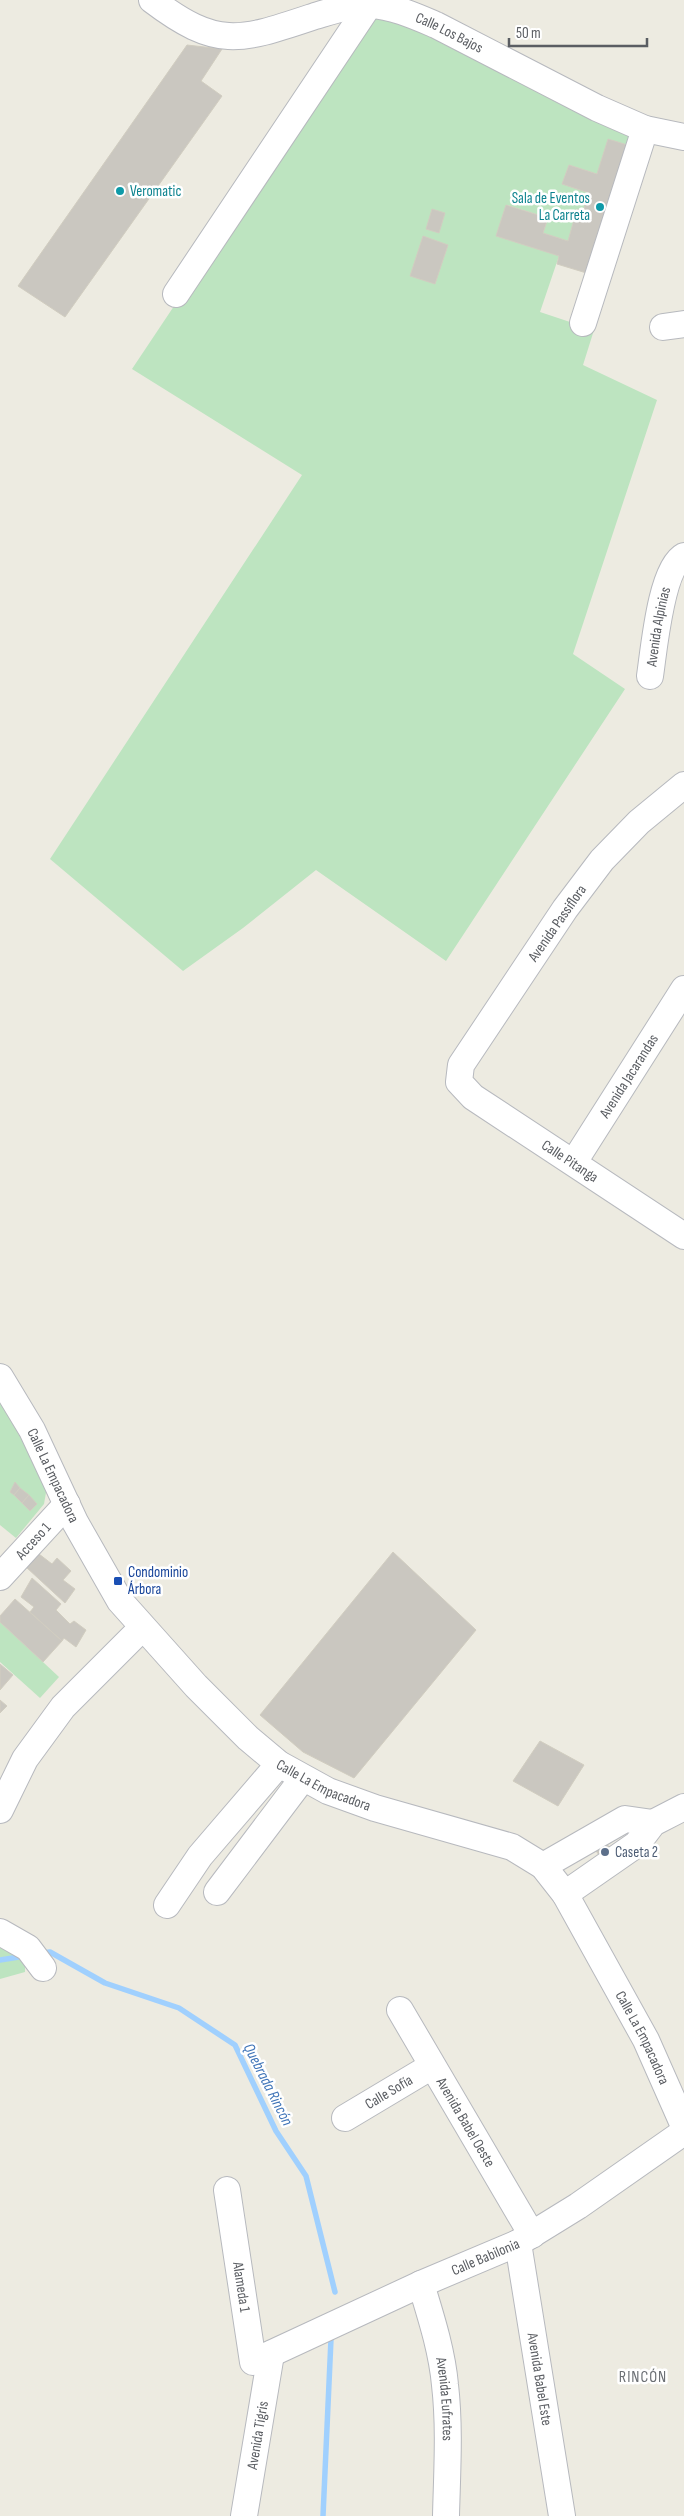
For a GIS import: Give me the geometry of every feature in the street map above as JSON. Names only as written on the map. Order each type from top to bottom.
[{"type":"street","name":"Calle Los Bajos","points":[[152,0],[176,18],[200,31],[215,36],[238,37],[266,32],[342,8],[369,4],[416,16],[597,108],[645,128],[684,137]]},
{"type":"street","points":[[176,294],[369,4]]},
{"type":"street","points":[[583,324],[645,128]]},
{"type":"street","name":"Avenida Alpinias","points":[[650,676],[664,590],[678,559],[684,556]]},
{"type":"street","name":"Avenida Passiflora","points":[[459,1082],[461,1065],[570,902],[602,860],[633,828],[684,785]]},
{"type":"street","name":"Avenida Jacarandas","points":[[574,1162],[684,989]]},
{"type":"street","name":"Calle Pitanga","points":[[459,1082],[473,1097],[684,1236]]},
{"type":"street","name":"Calle La Empacadora","points":[[0,1376],[32,1430],[67,1504],[107,1581],[120,1601],[142,1628],[227,1718],[279,1764],[328,1790],[375,1808],[512,1846],[543,1866],[565,1894],[646,2040],[684,2126]]},
{"type":"street","name":"Acceso 1","points":[[0,1577],[67,1504]]},
{"type":"street","points":[[0,1810],[26,1759],[63,1707],[142,1628]]},
{"type":"street","points":[[167,1905],[200,1856],[279,1764]]},
{"type":"street","points":[[217,1892],[303,1778]]},
{"type":"street","points":[[565,1894],[637,1844],[653,1823],[684,1806]]},
{"type":"street","points":[[543,1866],[625,1819],[653,1823]]},
{"type":"street","points":[[0,1932],[35,1958]]},
{"type":"street","name":"Avenida Babel Oeste","points":[[400,2010],[525,2239]]},
{"type":"street","name":"Calle Sofía","points":[[346,2118],[432,2066]]},
{"type":"street","name":"Calle Babilonia","points":[[271,2354],[421,2284],[525,2239],[684,2132]]},
{"type":"street","name":"Alameda 1","points":[[227,2190],[253,2362],[271,2354]]},
{"type":"street","name":"Avenida Babel Este","points":[[525,2239],[562,2516]]},
{"type":"street","name":"Avenida Eufrates","points":[[421,2284],[437,2338],[446,2385],[448,2456],[446,2516]]},
{"type":"street","name":"Avenida Tigris","points":[[244,2516],[271,2354]]},
{"type":"green space","points":[[367,17],[397,22],[439,39],[636,135],[597,174],[569,165],[563,184],[589,193],[583,211],[577,210],[568,241],[543,233],[548,218],[507,205],[559,256],[540,312],[594,330],[583,365],[657,400],[573,654],[625,689],[446,961],[316,870],[243,928],[183,971],[50,859],[302,475],[132,369]]},
{"type":"green space","points":[[0,1399],[47,1487],[44,1504],[16,1538],[0,1525]]},
{"type":"green space","points":[[0,1622],[59,1677],[40,1698],[0,1662]]},
{"type":"green space","points":[[0,1939],[25,1948],[25,1972],[0,1979]]},
{"type":"building","name":"Veromatic","points":[[187,45],[222,49],[201,81],[222,96],[65,317],[18,286]]},
{"type":"building","name":"Sala de Eventos La Carreta","points":[[608,139],[634,147],[593,275],[557,264],[559,256],[496,236],[506,205],[548,218],[543,233],[568,241],[577,209],[583,211],[589,193],[562,184],[569,165],[597,174]]},
{"type":"building","points":[[432,209],[445,213],[439,233],[426,229]]},
{"type":"building","points":[[423,236],[448,245],[435,284],[410,276]]},
{"type":"building","points":[[15,1482],[20,1488],[14,1495],[10,1492]]},
{"type":"building","points":[[20,1488],[29,1495],[22,1503],[14,1495]]},
{"type":"building","points":[[29,1495],[37,1504],[30,1511],[22,1503]]},
{"type":"building","points":[[393,1552],[476,1630],[354,1778],[303,1752],[260,1715]]},
{"type":"building","points":[[39,1554],[52,1564],[57,1558],[71,1571],[63,1580],[75,1589],[65,1603],[26,1567]]},
{"type":"building","points":[[32,1578],[61,1604],[56,1610],[70,1624],[74,1621],[86,1630],[76,1647],[64,1638],[62,1641],[30,1612],[34,1607],[21,1597]]},
{"type":"building","points":[[15,1599],[62,1641],[43,1662],[0,1622],[0,1616]]},
{"type":"building","points":[[0,1664],[13,1675],[0,1690]]},
{"type":"building","points":[[0,1700],[7,1706],[0,1713]]},
{"type":"building","points":[[540,1741],[584,1765],[558,1806],[513,1781]]},
{"type":"building","name":"Caseta 2","points":[[607,1844],[613,1853],[603,1860],[596,1851]]},
{"type":"waterway","name":"Quebrada Rincón","points":[[42,1953],[50,1952],[105,1983],[179,2008],[235,2045],[276,2131],[306,2176],[335,2292]]},
{"type":"waterway","name":"Quebrada Rincón","points":[[0,1960],[25,1956]]},
{"type":"waterway","name":"Quebrada Rincón","points":[[323,2516],[331,2339]]},
{"type":"place","name":"Veromatic","points":[[120,191]]},
{"type":"place","name":"Sala de Eventos La Carreta","points":[[600,207]]},
{"type":"place","name":"Condominio Árbora","points":[[118,1581]]},
{"type":"place","name":"Caseta 2","points":[[605,1852]]},
{"type":"district","name":"RINCÓN","points":[[643,2376]]}]
